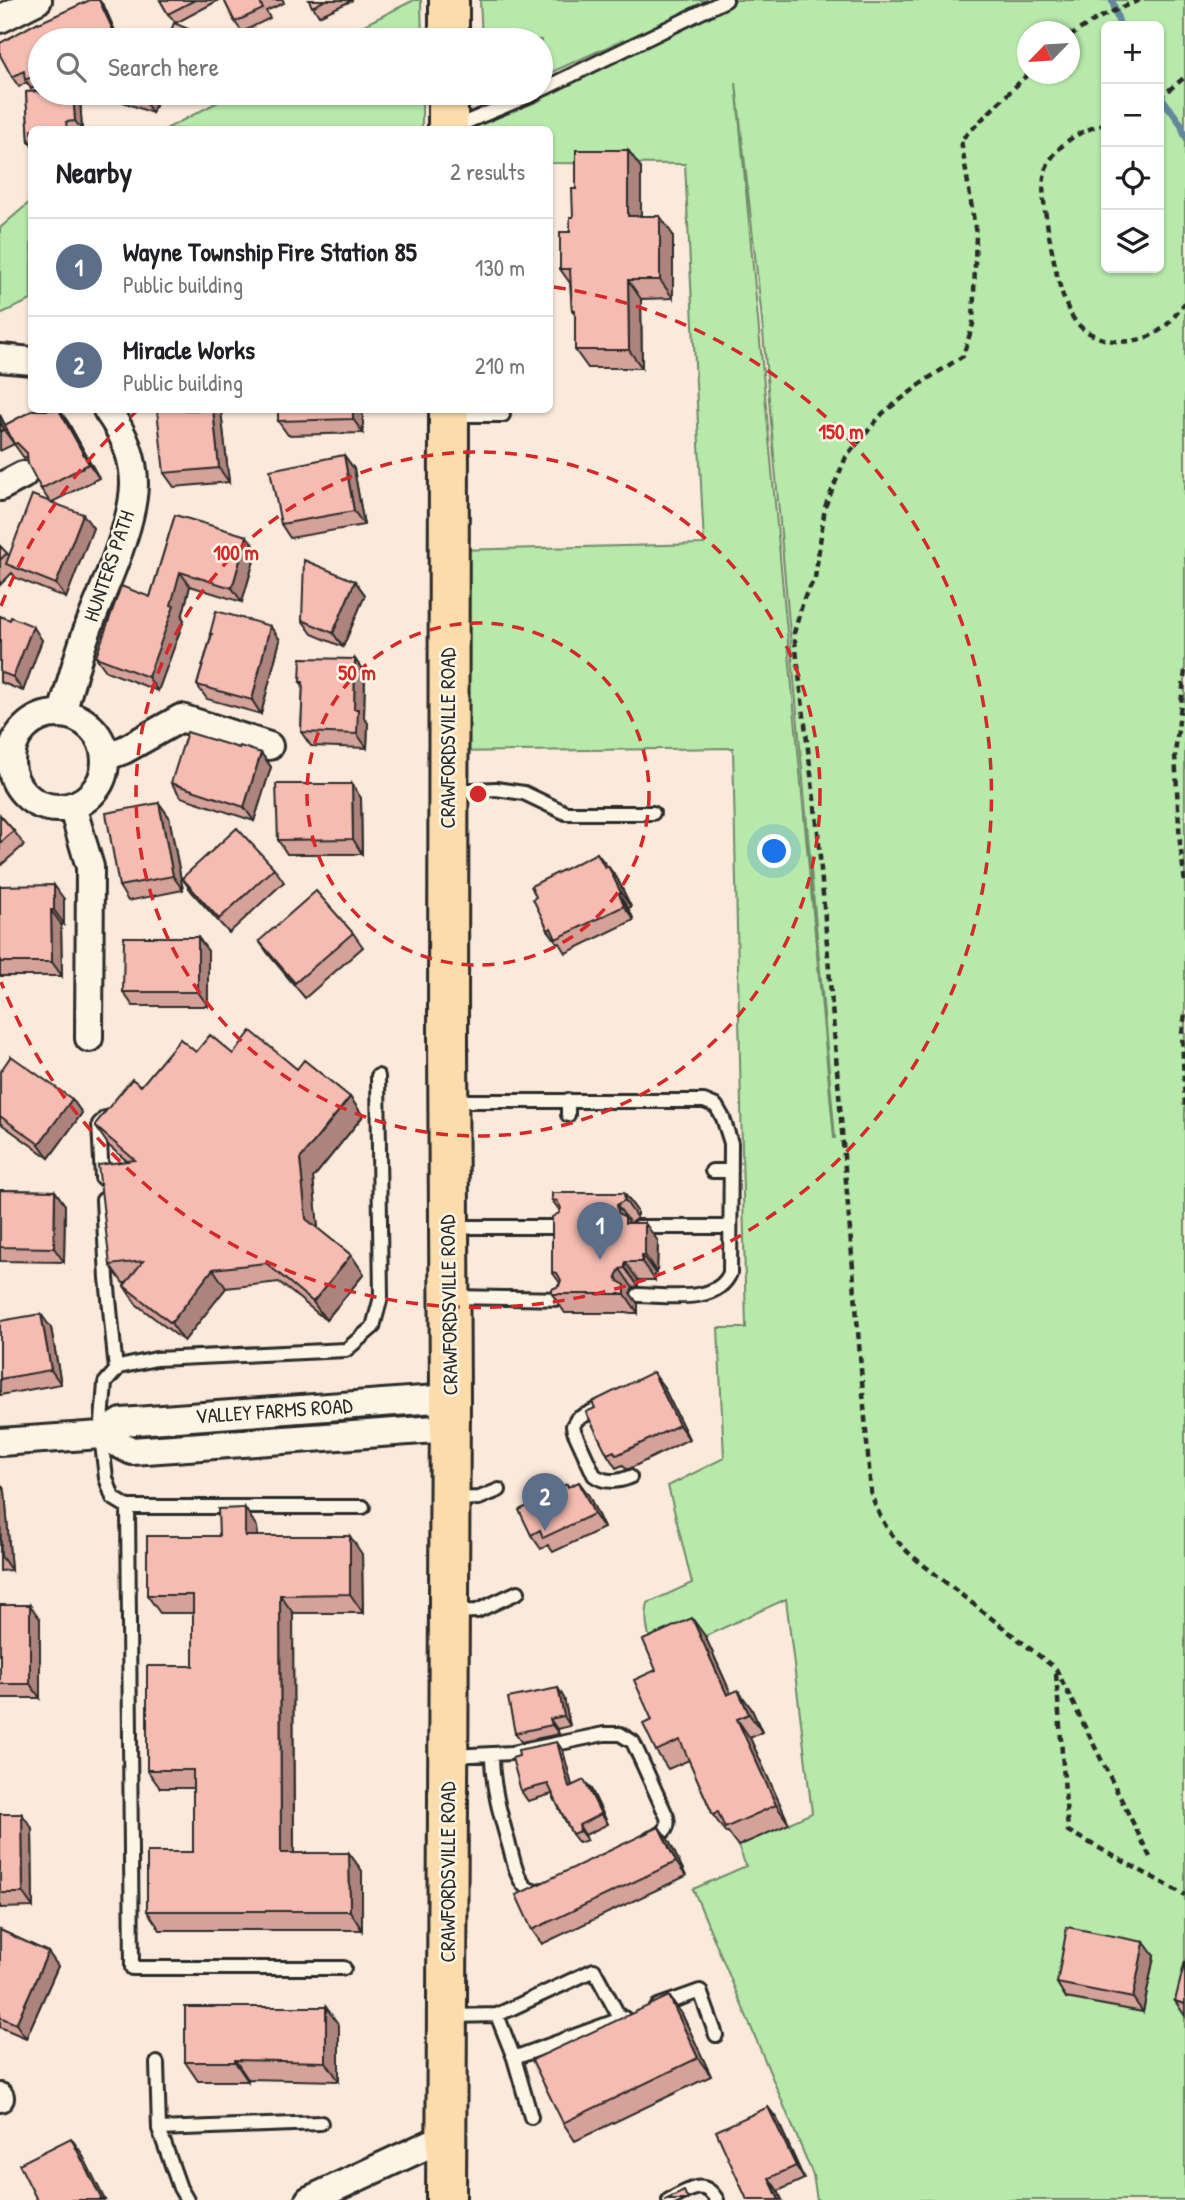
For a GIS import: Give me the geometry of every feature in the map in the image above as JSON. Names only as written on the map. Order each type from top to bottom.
[{"type":"main road","points":[[449,0],[449,28]]},
{"type":"main road","points":[[448,105],[448,126]]},
{"type":"main road","name":"CRAWFORDSVILLE ROAD","points":[[446,2200],[450,1413],[449,413]]},
{"type":"street","points":[[0,19],[38,0]]},
{"type":"street","points":[[0,358],[28,361]]},
{"type":"street","name":"HUNTERS PATH","points":[[62,713],[86,634],[130,516],[134,488],[132,463],[116,413]]},
{"type":"street","points":[[62,713],[78,718],[92,727],[101,741],[105,757],[104,773],[97,787],[86,799],[72,806],[46,806],[24,793],[19,786],[12,770],[7,742],[33,721],[62,713]]},
{"type":"street","points":[[105,757],[124,750],[181,718],[269,746]]},
{"type":"street","points":[[72,806],[90,867],[89,1038]]},
{"type":"street","name":"VALLEY FARMS ROAD","points":[[0,1442],[101,1435],[122,1422],[450,1413]]},
{"type":"street","points":[[309,2200],[447,2136]]},
{"type":"lane","points":[[553,85],[726,0]]},
{"type":"lane","points":[[457,126],[507,105]]},
{"type":"lane","points":[[467,413],[503,415]]},
{"type":"lane","points":[[448,792],[496,789],[524,793],[566,813],[653,813]]},
{"type":"lane","points":[[363,1507],[128,1507],[113,1498],[106,1478],[101,1435],[105,1383],[119,1367],[156,1359],[346,1350],[373,1327],[381,1297],[378,1076]]},
{"type":"lane","points":[[568,1100],[568,1115]]},
{"type":"lane","points":[[448,1101],[568,1100],[711,1103],[716,1106],[729,1132],[730,1273],[727,1280],[710,1294],[638,1295]]},
{"type":"lane","points":[[113,1108],[99,1124],[107,1278],[116,1370]]},
{"type":"lane","points":[[712,1171],[731,1171]]},
{"type":"lane","points":[[448,1227],[565,1227]]},
{"type":"lane","points":[[638,1227],[730,1227]]},
{"type":"lane","points":[[448,1297],[565,1299]]},
{"type":"lane","points":[[615,1400],[582,1416],[574,1423],[574,1431],[580,1453],[598,1478],[618,1481],[630,1477]]},
{"type":"lane","points":[[449,1499],[479,1498],[499,1490]]},
{"type":"lane","points":[[128,1507],[132,1968],[344,1968]]},
{"type":"lane","points":[[449,1612],[477,1611],[518,1592]]},
{"type":"lane","points":[[449,1756],[512,1754],[613,1732],[627,1737],[633,1742],[668,1823],[664,1832],[635,1846]]},
{"type":"lane","points":[[492,1755],[499,1811],[519,1877],[528,1889],[534,1892],[552,1886]]},
{"type":"lane","points":[[447,2016],[497,2015],[594,1969],[632,2015]]},
{"type":"lane","points":[[514,2058],[700,1991],[716,2035]]},
{"type":"lane","points":[[497,2015],[514,2058],[531,2117]]},
{"type":"lane","points":[[157,2063],[159,2129],[180,2188],[187,2200]]},
{"type":"lane","points":[[159,2129],[321,2123]]},
{"type":"lane","points":[[669,2200],[704,2186],[717,2200]]},
{"type":"path","points":[[1080,28],[1140,0]]},
{"type":"path","points":[[1164,95],[1185,77]]},
{"type":"path","points":[[1018,84],[961,140],[976,234],[973,324],[963,356],[883,413],[846,457],[825,507],[815,578],[804,598],[794,633],[818,832],[871,1493],[878,1515],[891,1535],[912,1556],[1056,1669],[1150,1857]]},
{"type":"path","points":[[1101,125],[1068,140],[1046,167],[1043,201],[1064,296],[1076,321],[1093,335],[1109,342],[1139,339],[1163,329],[1185,303]]},
{"type":"path","points":[[1185,671],[1175,754],[1185,883]]},
{"type":"path","points":[[1185,1015],[1182,1033],[1185,1108]]},
{"type":"path","points":[[1056,1669],[1068,1831],[1185,1895]]},
{"type":"green space","points":[[414,0],[421,0],[422,28],[358,28]]},
{"type":"green space","points":[[480,0],[1185,0],[1185,2200],[817,2200],[813,2175],[693,1889],[746,1866],[738,1846],[812,1813],[786,1599],[656,1659],[647,1624],[648,1603],[692,1583],[668,1486],[724,1458],[718,1328],[746,1328],[733,748],[453,752],[455,550],[704,544],[685,164],[553,163],[553,126],[462,126],[513,105],[553,105],[553,88],[626,58],[623,40],[553,72],[553,28],[481,28]],"holes":[[[736,83],[761,310],[835,1138]]]},
{"type":"green space","points":[[212,105],[422,105],[422,126],[172,126]]},
{"type":"green space","points":[[28,204],[28,301],[0,314],[0,228]]},
{"type":"building","points":[[90,0],[99,0],[112,28],[28,28],[28,79],[25,80],[24,71],[12,77],[0,55],[0,43],[38,22]]},
{"type":"building","points":[[160,0],[195,0],[168,14]]},
{"type":"building","points":[[224,0],[263,0],[260,2],[263,9],[235,22]]},
{"type":"building","points":[[309,0],[326,0],[312,7]]},
{"type":"building","points":[[174,23],[186,28],[172,28]]},
{"type":"building","points":[[26,92],[28,105],[74,105],[75,121],[66,122],[66,126],[28,126]]},
{"type":"building","points":[[576,150],[628,150],[628,216],[660,216],[660,280],[628,280],[629,350],[575,350],[575,310],[572,310],[570,269],[560,269],[560,232],[570,232],[570,217],[573,217],[572,189],[576,189]]},
{"type":"building","points":[[28,413],[61,413],[89,464],[41,489],[28,464],[27,453],[17,443],[14,444],[5,425]]},
{"type":"building","points":[[157,413],[213,413],[219,468],[164,473]]},
{"type":"building","points":[[278,413],[353,413],[353,419],[278,421]]},
{"type":"building","points":[[344,455],[354,511],[281,524],[270,470]]},
{"type":"building","points":[[32,495],[83,514],[56,584],[6,564]]},
{"type":"building","points":[[175,515],[247,536],[232,588],[180,572],[171,605],[174,606],[148,677],[96,657],[121,586],[150,597]]},
{"type":"building","points":[[0,546],[7,553],[0,560]]},
{"type":"building","points":[[304,560],[355,581],[333,633],[302,620]]},
{"type":"building","points":[[216,611],[270,626],[252,700],[197,685]]},
{"type":"building","points":[[0,616],[10,620],[11,617],[33,626],[13,677],[0,672]]},
{"type":"building","points":[[301,658],[355,659],[354,709],[358,709],[357,734],[301,732]]},
{"type":"building","points":[[187,732],[261,753],[244,807],[171,783]]},
{"type":"building","points":[[276,784],[352,784],[353,839],[278,840]]},
{"type":"building","points":[[159,803],[173,876],[119,886],[106,813]]},
{"type":"building","points":[[0,815],[14,831],[0,843]]},
{"type":"building","points":[[237,828],[274,868],[219,919],[182,878]]},
{"type":"building","points":[[597,853],[605,868],[608,866],[624,906],[556,939],[551,928],[548,930],[533,899],[536,897],[531,886]]},
{"type":"building","points":[[54,885],[54,910],[51,910],[52,962],[0,962],[0,886]]},
{"type":"building","points":[[316,891],[353,933],[295,983],[259,941]]},
{"type":"building","points":[[124,937],[198,937],[198,992],[123,992]]},
{"type":"building","points":[[251,1031],[297,1069],[304,1060],[350,1097],[300,1159],[306,1219],[351,1255],[313,1302],[266,1263],[213,1269],[171,1323],[124,1286],[143,1261],[110,1265],[98,1165],[135,1160],[96,1127],[96,1123],[132,1079],[141,1086],[180,1039],[196,1052],[210,1035],[233,1054]]},
{"type":"building","points":[[11,1056],[72,1099],[39,1144],[0,1116],[0,1072]]},
{"type":"building","points":[[0,1190],[55,1191],[54,1248],[0,1247]]},
{"type":"building","points":[[552,1193],[624,1193],[625,1200],[617,1205],[618,1213],[625,1217],[625,1223],[645,1223],[645,1255],[642,1255],[642,1262],[625,1262],[625,1268],[620,1269],[616,1276],[618,1281],[625,1285],[625,1294],[552,1294],[552,1289],[559,1286],[561,1280],[557,1273],[552,1272],[552,1217],[559,1213],[561,1208],[557,1201],[552,1200]]},
{"type":"building","points":[[41,1314],[51,1370],[0,1379],[0,1321]]},
{"type":"building","points":[[653,1372],[679,1425],[619,1454],[616,1455],[614,1451],[607,1454],[586,1412],[595,1408],[592,1402]]},
{"type":"building","points":[[579,1482],[594,1514],[543,1538],[540,1530],[531,1535],[519,1510],[567,1484],[568,1487]]},
{"type":"building","points":[[245,1508],[245,1536],[350,1536],[350,1594],[280,1595],[281,1853],[349,1853],[350,1911],[147,1911],[147,1852],[193,1852],[193,1770],[147,1770],[147,1666],[193,1666],[193,1595],[147,1595],[147,1536],[219,1536],[218,1509]]},
{"type":"building","points":[[0,1605],[30,1605],[30,1684],[0,1684]]},
{"type":"building","points":[[692,1618],[727,1695],[738,1690],[749,1714],[737,1719],[776,1805],[725,1828],[718,1812],[713,1815],[680,1740],[656,1751],[643,1724],[652,1720],[634,1680],[656,1670],[643,1640]]},
{"type":"building","points":[[558,1688],[564,1716],[550,1719],[552,1725],[515,1733],[508,1698]]},
{"type":"building","points":[[557,1742],[569,1787],[584,1780],[601,1814],[579,1825],[580,1831],[572,1834],[548,1784],[521,1791],[512,1758],[519,1756],[518,1750]]},
{"type":"building","points":[[0,1814],[22,1814],[23,1893],[0,1893]]},
{"type":"building","points":[[659,1827],[676,1862],[532,1930],[516,1895]]},
{"type":"building","points":[[1067,1927],[1144,1942],[1133,1998],[1057,1983]]},
{"type":"building","points":[[0,1930],[48,1952],[16,2024],[0,2017]]},
{"type":"building","points":[[1185,1961],[1185,2004],[1175,2001]]},
{"type":"building","points":[[669,1996],[698,2058],[563,2123],[532,2060]]},
{"type":"building","points":[[185,2007],[326,2007],[326,2062],[185,2062]]},
{"type":"building","points":[[768,2107],[796,2166],[769,2178],[779,2200],[747,2200],[716,2131]]},
{"type":"building","points":[[71,2138],[102,2200],[37,2200],[19,2164]]},
{"type":"building","points":[[684,2191],[688,2200],[665,2200]]},
{"type":"waterway","points":[[1112,0],[1118,21]]},
{"type":"waterway","points":[[1164,101],[1181,124],[1185,136]]},
{"type":"place","name":"Wayne Township Fire Station 85","points":[[600,1260]]},
{"type":"place","name":"Miracle Works","points":[[545,1531]]}]
